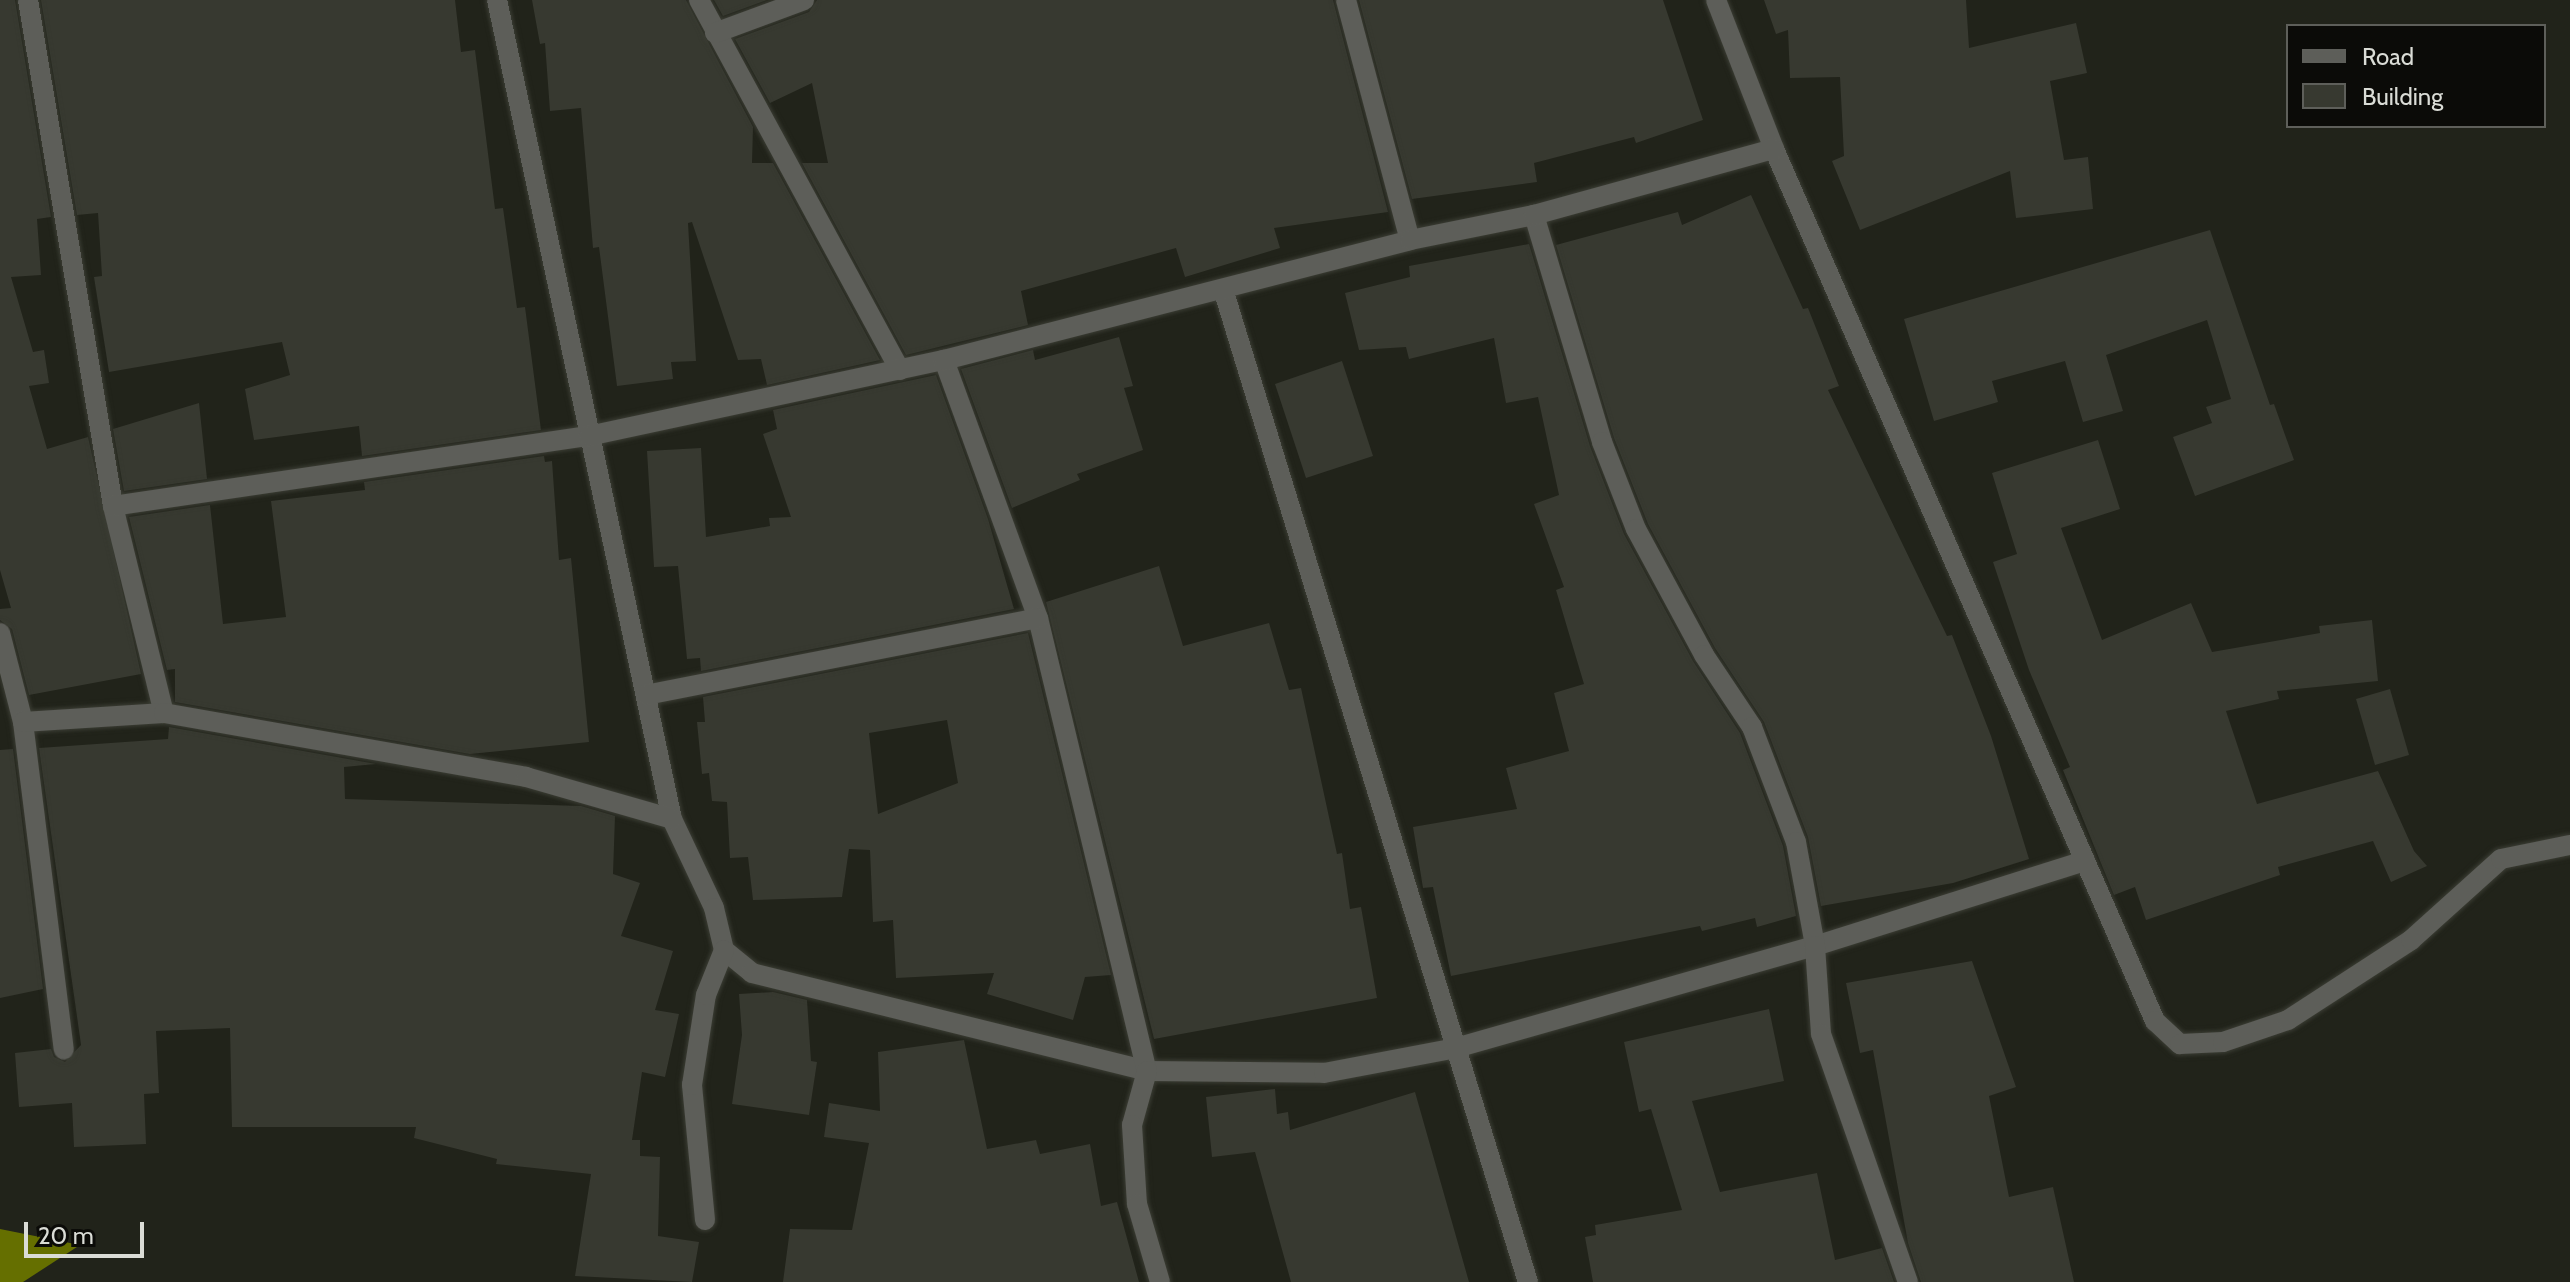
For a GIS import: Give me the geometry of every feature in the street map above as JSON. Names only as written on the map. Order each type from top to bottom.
[{"type":"street","points":[[28,0],[113,506],[164,713]]},
{"type":"street","points":[[497,0],[672,819],[714,908],[724,950],[706,995],[692,1085],[705,1220]]},
{"type":"street","points":[[699,0],[900,370]]},
{"type":"street","points":[[715,33],[804,0]]},
{"type":"street","points":[[1346,0],[1410,240]]},
{"type":"street","points":[[1716,0],[1774,149],[2155,1021],[2180,1044],[2223,1042],[2288,1020],[2411,940],[2501,859],[2570,845]]},
{"type":"street","points":[[113,506],[589,436],[900,370],[1410,240],[1534,215],[1774,149]]},
{"type":"street","points":[[1534,215],[1602,442],[1636,529],[1704,655],[1752,727],[1796,842],[1815,946],[1821,1034],[1908,1282]]},
{"type":"street","points":[[1223,289],[1528,1282]]},
{"type":"street","points":[[944,360],[1038,618],[1147,1071],[1132,1125],[1137,1204],[1160,1282]]},
{"type":"street","points":[[646,695],[1038,618]]},
{"type":"street","points":[[0,633],[23,722],[64,1049]]},
{"type":"street","points":[[23,722],[164,713],[526,777],[672,819]]},
{"type":"street","points":[[724,950],[752,973],[1147,1071],[1324,1073],[1456,1048],[1815,946],[2085,861]]},
{"type":"shaded area","points":[[0,1229],[80,1245],[23,1282],[0,1282]]},
{"type":"building","points":[[0,0],[15,0],[51,217],[37,219],[41,275],[11,277],[33,352],[44,350],[49,383],[29,386],[47,449],[88,437],[141,674],[29,695],[12,629],[0,620],[0,609],[11,608],[0,570]]},
{"type":"building","points":[[41,0],[455,0],[461,52],[475,50],[495,209],[503,208],[517,308],[525,307],[541,430],[362,456],[359,426],[254,440],[245,389],[290,375],[282,342],[109,372],[94,277],[102,276],[98,213],[77,215]]},
{"type":"building","points":[[532,0],[686,0],[753,127],[752,163],[773,163],[880,360],[767,385],[761,359],[738,360],[692,222],[688,223],[696,361],[671,362],[673,379],[617,386],[599,247],[593,248],[581,108],[550,111],[545,43],[540,44]]},
{"type":"building","points":[[714,0],[767,0],[723,16]]},
{"type":"building","points":[[817,0],[1333,0],[1388,212],[1274,228],[1280,248],[1185,277],[1176,248],[1021,291],[1028,325],[906,355],[802,163],[828,163],[812,83],[770,103],[735,39],[809,12]]},
{"type":"building","points":[[1359,0],[1663,0],[1703,120],[1636,143],[1634,137],[1534,163],[1537,182],[1412,199]]},
{"type":"building","points":[[1764,0],[1966,0],[1969,48],[2076,23],[2087,73],[2050,81],[2064,160],[2088,157],[2093,209],[2016,218],[2010,171],[1860,230],[1832,161],[1844,156],[1840,77],[1790,78],[1788,30],[1776,34]]},
{"type":"building","points":[[1751,195],[1803,309],[1808,308],[1839,386],[1828,390],[1947,636],[1952,635],[1991,736],[2029,859],[1953,883],[1821,906],[1808,837],[1764,722],[1715,648],[1648,524],[1614,438],[1556,245],[1678,212],[1682,225]]},
{"type":"building","points":[[2210,230],[2270,405],[2274,404],[2294,460],[2195,496],[2173,437],[2212,423],[2206,407],[2231,399],[2207,320],[2106,355],[2123,411],[2083,422],[2065,361],[1992,381],[1998,402],[1934,421],[1904,319]]},
{"type":"building","points":[[1529,244],[1590,446],[1624,534],[1693,661],[1740,733],[1783,846],[1796,916],[1757,927],[1755,918],[1702,931],[1700,926],[1451,976],[1433,887],[1423,888],[1413,827],[1517,809],[1506,768],[1569,751],[1554,693],[1584,684],[1556,590],[1564,587],[1534,504],[1559,495],[1538,397],[1506,403],[1494,338],[1409,359],[1406,347],[1359,350],[1345,293],[1410,277],[1409,266]]},
{"type":"building","points":[[1119,337],[1133,386],[1124,388],[1143,450],[1077,474],[1080,480],[1012,508],[961,369],[1033,350],[1035,360]]},
{"type":"building","points":[[1342,361],[1373,456],[1306,478],[1275,384]]},
{"type":"building","points":[[936,375],[988,519],[1014,609],[701,671],[700,658],[687,659],[678,566],[654,567],[647,451],[701,448],[706,537],[770,526],[769,518],[791,517],[763,434],[777,429],[773,410]]},
{"type":"building","points":[[199,403],[207,479],[124,491],[113,429]]},
{"type":"building","points":[[2098,440],[2120,509],[2061,528],[2102,640],[2191,603],[2212,652],[2320,633],[2319,626],[2372,620],[2378,681],[2277,691],[2279,699],[2226,711],[2257,804],[2378,771],[2414,851],[2427,866],[2391,882],[2373,841],[2278,867],[2280,875],[2146,920],[2135,887],[2114,895],[2063,770],[2070,767],[2029,670],[1993,562],[2017,554],[1992,473]]},
{"type":"building","points":[[544,456],[545,462],[552,461],[559,560],[571,558],[589,742],[470,754],[175,702],[175,669],[167,670],[129,517],[210,505],[223,624],[286,617],[271,501],[365,490],[364,482]]},
{"type":"building","points":[[1159,566],[1183,646],[1269,623],[1289,690],[1301,688],[1337,854],[1342,853],[1350,909],[1361,907],[1377,998],[1154,1039],[1046,602]]},
{"type":"building","points":[[1028,633],[1111,975],[1085,977],[1073,1020],[987,994],[994,973],[896,978],[893,920],[873,922],[870,850],[849,849],[842,897],[753,900],[748,857],[730,858],[727,802],[712,801],[709,773],[702,774],[697,722],[705,722],[703,697]],"holes":[[[947,720],[958,783],[878,814],[869,733]]]},
{"type":"building","points":[[2390,689],[2409,755],[2375,765],[2356,699]]},
{"type":"building","points":[[169,727],[376,764],[344,767],[345,799],[581,806],[615,816],[613,874],[640,883],[621,936],[673,951],[655,1010],[679,1014],[665,1077],[642,1072],[632,1140],[640,1140],[640,1156],[660,1157],[658,1236],[699,1242],[692,1282],[575,1276],[591,1174],[496,1164],[497,1159],[414,1138],[416,1127],[232,1127],[230,1028],[156,1031],[159,1093],[144,1094],[146,1144],[74,1147],[72,1103],[19,1107],[15,1053],[51,1049],[54,1057],[65,1062],[81,1045],[39,748],[168,739]]},
{"type":"building","points":[[13,749],[43,989],[0,998],[0,750]]},
{"type":"building","points":[[1972,961],[2016,1087],[1989,1096],[2009,1197],[2053,1187],[2074,1282],[1921,1282],[1908,1243],[1873,1050],[1860,1053],[1846,983]]},
{"type":"building","points":[[773,992],[807,1000],[811,1061],[817,1062],[809,1115],[732,1104],[742,1035],[739,994]]},
{"type":"building","points":[[1769,1009],[1784,1081],[1692,1101],[1720,1192],[1817,1173],[1835,1260],[1882,1248],[1894,1282],[1593,1282],[1585,1237],[1596,1235],[1595,1225],[1682,1210],[1651,1109],[1639,1112],[1624,1042]]},
{"type":"building","points":[[964,1040],[987,1149],[1036,1140],[1040,1154],[1090,1144],[1101,1206],[1117,1202],[1139,1282],[783,1282],[790,1229],[852,1230],[869,1143],[824,1137],[829,1103],[880,1111],[878,1052]]},
{"type":"building","points":[[1275,1089],[1277,1114],[1288,1112],[1290,1130],[1415,1092],[1469,1282],[1291,1282],[1255,1152],[1212,1157],[1206,1097]]}]
